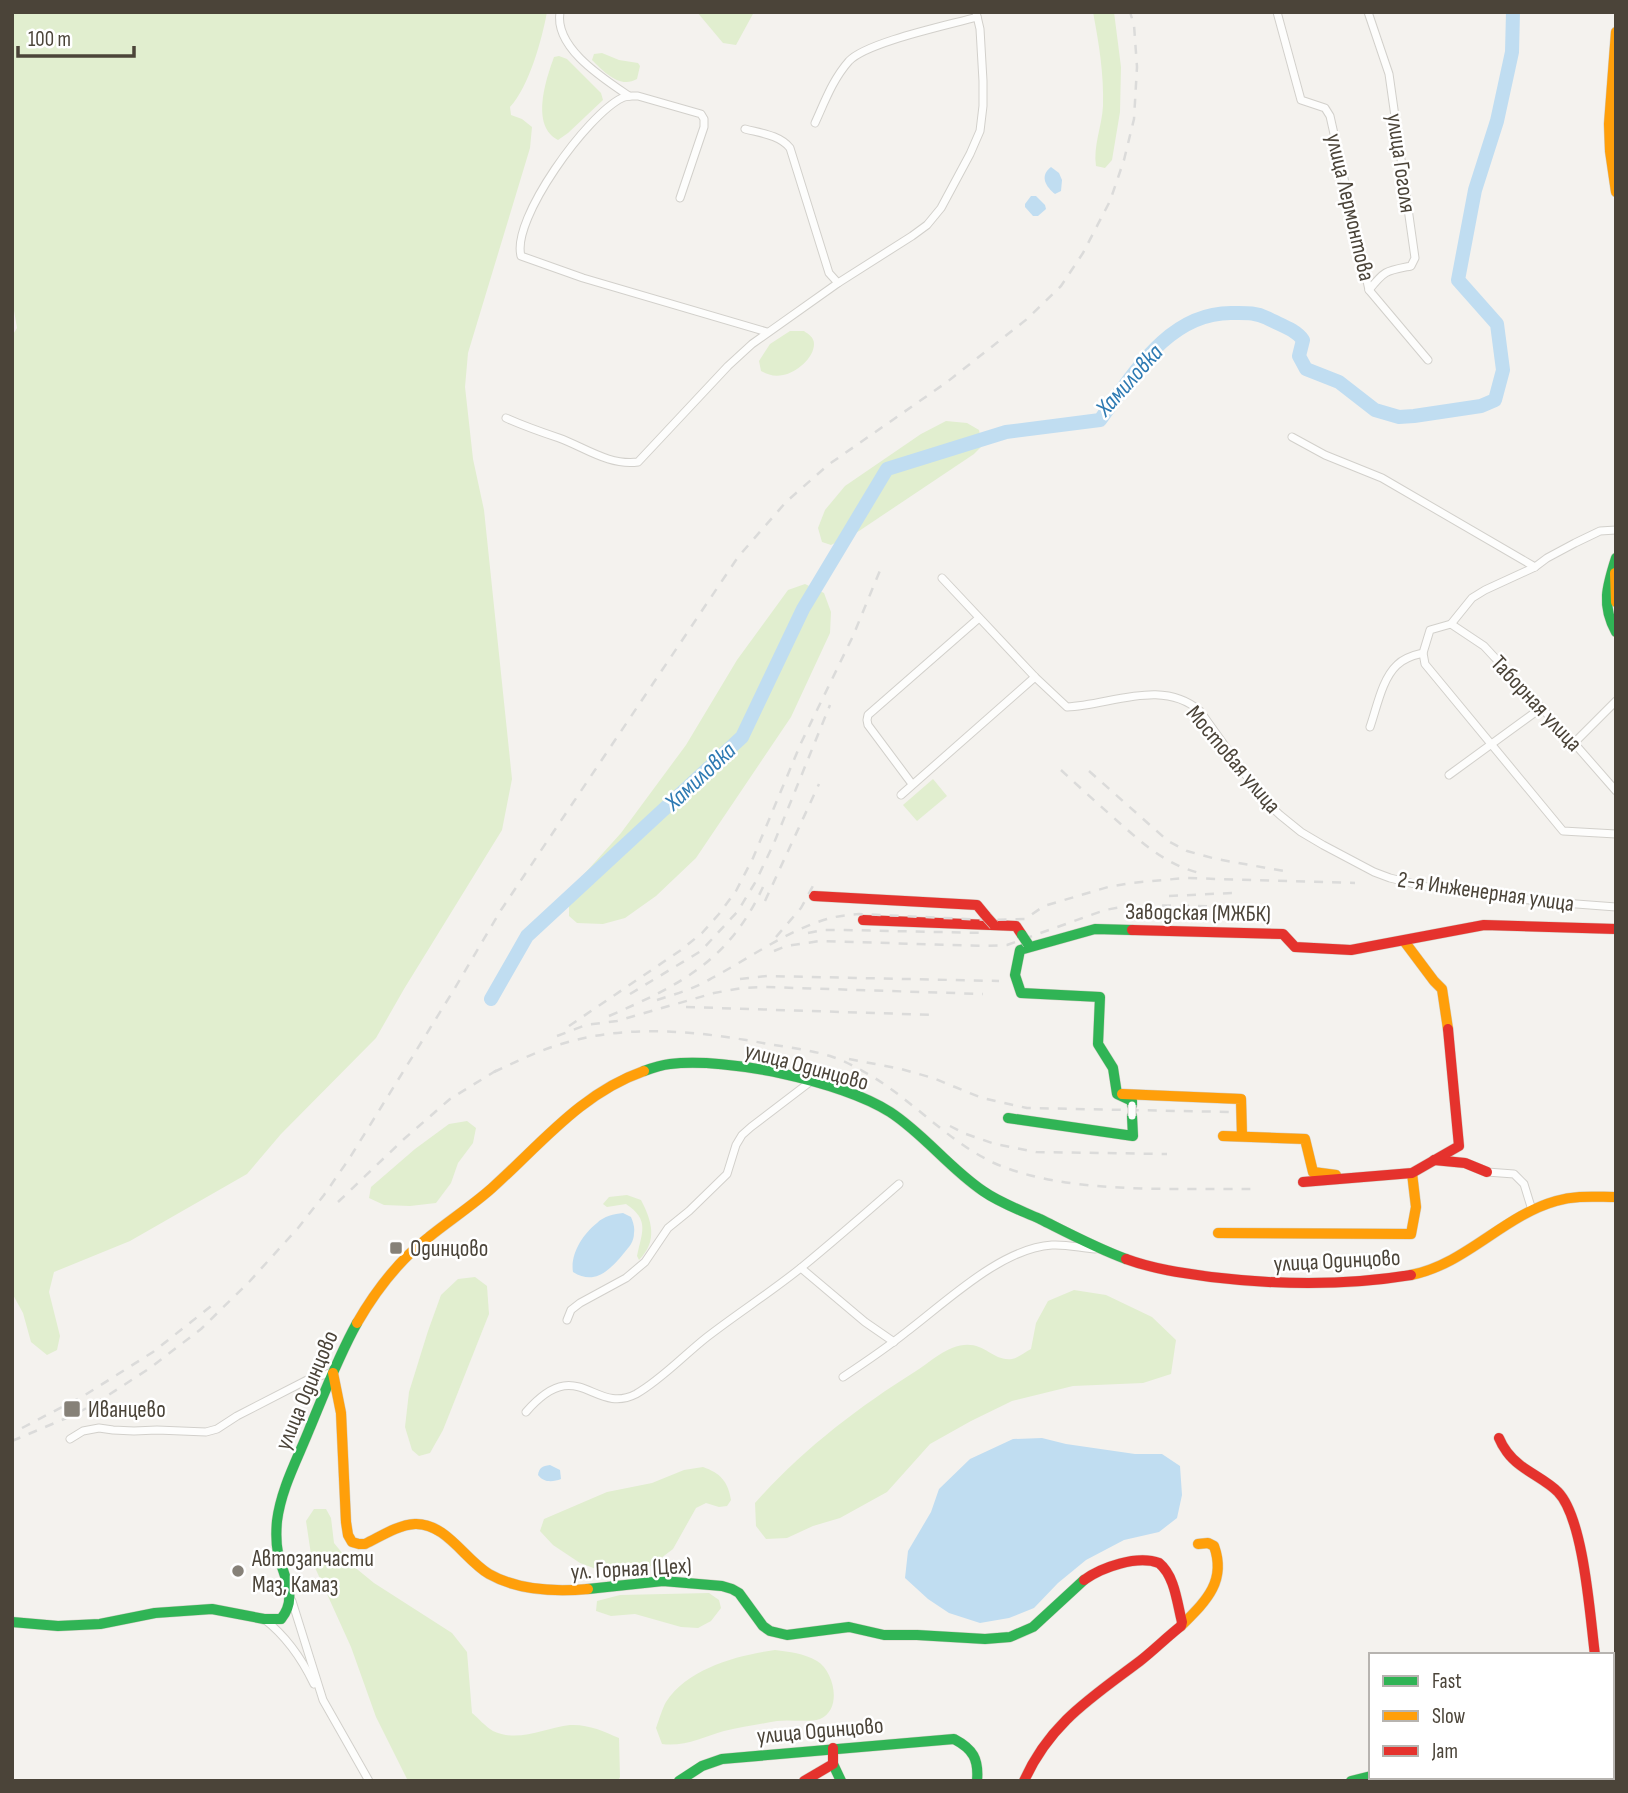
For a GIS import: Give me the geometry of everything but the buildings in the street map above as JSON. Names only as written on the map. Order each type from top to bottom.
[{"type":"street","points":[[560,12],[559,19],[564,36],[576,54],[595,73],[628,96],[701,114],[704,127],[680,198]]},
{"type":"street","name":"улица Лермонтова","points":[[1277,12],[1301,100],[1325,108],[1331,116],[1369,290],[1428,360]]},
{"type":"street","name":"улица Гоголя","points":[[1368,12],[1389,74],[1415,258],[1411,265],[1381,274],[1369,290]]},
{"type":"street","points":[[506,418],[536,432],[619,462],[638,462],[728,366],[767,332],[927,225],[946,199],[980,131],[983,106],[982,53],[977,15],[861,52],[851,59],[832,85],[815,123]]},
{"type":"street","points":[[1616,32],[1609,135],[1616,192]]},
{"type":"street","points":[[628,96],[621,98],[589,125],[555,167],[524,228],[519,249],[521,257],[767,332]]},
{"type":"street","points":[[745,129],[779,139],[790,148],[829,273],[838,283]]},
{"type":"street","points":[[1292,437],[1325,455],[1382,478],[1535,567]]},
{"type":"street","points":[[1616,530],[1600,531],[1574,543],[1535,567],[1472,598],[1451,624],[1430,630],[1423,653],[1425,664],[1563,831],[1616,834]]},
{"type":"street","points":[[1616,558],[1616,602]]},
{"type":"street","points":[[1616,558],[1606,598],[1609,622],[1616,632]]},
{"type":"street","name":"Мостовая улица","points":[[942,578],[1035,677],[1067,707],[1149,695],[1167,695],[1190,702],[1200,711],[1263,799],[1291,824],[1322,845]]},
{"type":"street","points":[[912,784],[868,726],[868,715],[979,618]]},
{"type":"street","name":"Таборная улица","points":[[1451,624],[1484,646],[1616,791]]},
{"type":"street","points":[[1370,727],[1386,682],[1396,665],[1410,656],[1423,653]]},
{"type":"street","points":[[901,795],[1035,677]]},
{"type":"street","points":[[1574,743],[1616,701]]},
{"type":"street","points":[[1449,775],[1541,708]]},
{"type":"street","name":"2-я Инженерная улица","points":[[1322,845],[1374,872],[1405,882],[1537,901],[1616,907]]},
{"type":"street","points":[[814,896],[976,905],[994,925]]},
{"type":"street","points":[[863,920],[1016,926],[1026,942],[1020,950],[1014,975],[1021,993],[1100,997],[1098,1044],[1113,1068],[1117,1094]]},
{"type":"street","name":"Заводская (МЖБК)","points":[[1026,942],[1095,929],[1283,934],[1295,947],[1351,950],[1484,925],[1616,929]]},
{"type":"street","points":[[1303,1182],[1412,1173],[1459,1146],[1449,1032],[1442,989],[1404,941]]},
{"type":"street","name":"улица Одинцово","points":[[369,1781],[323,1700],[278,1555],[276,1531],[279,1508],[288,1481],[350,1333],[380,1287],[410,1253],[488,1191],[569,1115],[597,1093],[620,1080],[645,1070],[692,1063],[746,1068],[843,1091],[887,1110],[975,1185],[999,1201],[1138,1263],[1185,1273],[1301,1285],[1414,1275],[1437,1268],[1539,1206],[1571,1198],[1616,1197]]},
{"type":"street","points":[[567,1321],[571,1310],[580,1303],[626,1278],[645,1262],[668,1228],[727,1174],[742,1135],[810,1082]]},
{"type":"street","points":[[1008,1118],[1133,1136],[1132,1101],[1117,1094]]},
{"type":"street","points":[[1117,1094],[1241,1099],[1242,1136]]},
{"type":"street","points":[[1223,1136],[1305,1139],[1313,1172],[1357,1177]]},
{"type":"street","points":[[1434,1160],[1465,1163],[1487,1172],[1514,1174],[1524,1184],[1532,1210]]},
{"type":"street","points":[[1218,1233],[1411,1234],[1416,1208],[1412,1173]]},
{"type":"street","points":[[526,1412],[539,1398],[562,1386],[584,1388],[616,1399],[634,1395],[801,1268],[899,1184]]},
{"type":"street","points":[[843,1377],[1005,1259],[1053,1245],[1103,1249]]},
{"type":"street","points":[[801,1268],[865,1322],[894,1342]]},
{"type":"street","points":[[70,1439],[83,1430],[99,1428],[206,1432],[217,1429],[307,1380],[333,1372]]},
{"type":"street","name":"ул. Горная (Цех)","points":[[333,1372],[341,1413],[348,1538],[358,1545],[413,1524],[429,1526],[448,1539],[482,1570],[502,1580],[530,1588],[559,1591],[645,1582],[707,1584],[731,1587],[743,1595],[763,1626],[778,1634],[801,1634],[852,1627],[883,1635],[979,1639],[1020,1633],[1036,1625],[1088,1576],[1102,1569],[1114,1564],[1150,1560],[1161,1563],[1166,1569],[1181,1626]]},
{"type":"street","points":[[1499,1438],[1507,1453],[1559,1493],[1567,1507],[1577,1533],[1584,1565],[1595,1653]]},
{"type":"street","points":[[1024,1781],[1029,1766],[1050,1735],[1203,1605],[1218,1576],[1220,1563],[1214,1546],[1208,1543],[1198,1544]]},
{"type":"street","points":[[12,1622],[58,1626],[100,1624],[155,1613],[212,1609],[264,1619],[281,1619],[288,1613],[292,1600]]},
{"type":"street","points":[[264,1619],[277,1629],[292,1647],[323,1700]]},
{"type":"street","name":"улица Одинцово","points":[[679,1781],[702,1766],[722,1759],[954,1739],[968,1747],[976,1761],[979,1779]]},
{"type":"street","points":[[833,1748],[833,1764],[841,1781]]},
{"type":"street","points":[[804,1781],[833,1764]]},
{"type":"street","points":[[1351,1781],[1369,1776]]},
{"type":"green space","points":[[13,12],[547,12],[529,75],[510,107],[511,115],[532,127],[530,148],[468,353],[465,387],[473,459],[484,510],[512,779],[502,830],[376,1038],[281,1134],[247,1174],[130,1241],[54,1272],[49,1292],[60,1336],[57,1350],[47,1355],[31,1342],[23,1313],[12,1293],[12,336],[17,328],[12,299]]},
{"type":"green space","points":[[697,12],[754,12],[736,45],[723,43]]},
{"type":"green space","points":[[1093,12],[1114,12],[1121,67],[1120,112],[1112,160],[1105,168],[1096,166],[1095,158],[1103,94],[1101,59]]},
{"type":"green space","points":[[602,53],[619,60],[638,63],[640,66],[637,79],[631,82],[618,81],[607,74],[592,60],[594,54]]},
{"type":"green space","points":[[554,57],[567,59],[601,93],[603,100],[558,140],[549,133],[544,124],[542,102]]},
{"type":"green space","points":[[790,331],[804,331],[812,338],[813,349],[808,359],[788,374],[777,376],[761,371],[759,361],[770,344]]},
{"type":"green space","points":[[946,421],[967,423],[979,430],[982,446],[859,531],[831,545],[822,542],[818,528],[825,510],[845,486],[921,434]]},
{"type":"green space","points":[[805,584],[824,593],[831,612],[830,633],[791,717],[696,858],[656,896],[625,918],[603,924],[577,923],[569,916],[569,891],[621,833],[686,745],[737,660],[788,590]]},
{"type":"green space","points":[[933,779],[947,796],[917,821],[903,805]]},
{"type":"green space","points":[[467,1121],[476,1128],[473,1143],[458,1163],[451,1183],[436,1203],[384,1205],[369,1198],[371,1187],[415,1149],[449,1124]]},
{"type":"green space","points":[[627,1195],[641,1200],[650,1223],[649,1246],[639,1260],[637,1256],[642,1227],[639,1216],[626,1204],[607,1207],[603,1204],[609,1197]]},
{"type":"green space","points":[[475,1277],[487,1286],[489,1314],[443,1430],[430,1453],[419,1456],[412,1450],[405,1427],[409,1392],[428,1331],[441,1295],[458,1279]]},
{"type":"green space","points":[[1074,1290],[1106,1295],[1152,1317],[1176,1340],[1171,1374],[1143,1383],[1073,1386],[1012,1401],[930,1444],[887,1492],[840,1518],[787,1538],[766,1539],[756,1526],[755,1503],[791,1466],[831,1431],[872,1400],[952,1348],[971,1345],[1004,1359],[1019,1356],[1031,1349],[1036,1323],[1048,1301]]},
{"type":"green space","points":[[703,1467],[722,1479],[731,1500],[727,1506],[719,1507],[706,1503],[696,1508],[673,1549],[644,1571],[607,1573],[580,1563],[553,1545],[540,1531],[544,1519],[607,1492],[652,1483],[684,1470]]},
{"type":"green space","points":[[314,1509],[326,1509],[331,1518],[334,1543],[352,1565],[374,1583],[452,1633],[467,1652],[472,1713],[485,1725],[493,1731],[512,1736],[577,1725],[619,1738],[618,1781],[408,1781],[376,1717],[351,1647],[312,1561],[306,1521]]},
{"type":"green space","points":[[709,1593],[719,1600],[721,1608],[711,1621],[698,1628],[681,1627],[635,1614],[611,1616],[596,1611],[597,1601],[620,1595]]},
{"type":"green space","points":[[775,1650],[807,1656],[823,1666],[834,1690],[832,1707],[827,1714],[815,1720],[777,1721],[724,1731],[686,1743],[662,1744],[656,1728],[662,1711],[675,1690],[687,1680],[715,1665],[745,1655]]},
{"type":"water","points":[[1051,167],[1059,173],[1062,180],[1061,191],[1055,194],[1045,181],[1045,174]]},
{"type":"water","points":[[1031,196],[1036,196],[1045,205],[1046,209],[1038,216],[1033,216],[1025,207]]},
{"type":"water","points":[[623,1213],[631,1217],[634,1236],[619,1259],[608,1270],[595,1277],[581,1276],[573,1272],[576,1251],[587,1233],[603,1219]]},
{"type":"water","points":[[1042,1438],[1135,1454],[1162,1454],[1180,1466],[1182,1495],[1177,1518],[1159,1532],[1124,1540],[1086,1560],[1034,1608],[1009,1618],[980,1623],[949,1613],[928,1599],[905,1578],[908,1551],[931,1512],[939,1489],[970,1459],[1013,1439]]},
{"type":"water","points":[[550,1465],[560,1470],[561,1479],[549,1481],[538,1475],[541,1468]]},
{"type":"waterway","name":"Хамиловка","points":[[491,999],[527,936],[742,737],[803,609],[887,469],[1006,432],[1100,420],[1139,366],[1171,335],[1189,323],[1209,316],[1231,313],[1258,315],[1296,333],[1303,340],[1299,356],[1306,369],[1339,382],[1375,410],[1399,417],[1414,416],[1481,406],[1495,400],[1503,370],[1497,324],[1458,280],[1475,190],[1497,121],[1512,52],[1513,12]]},
{"type":"railway","points":[[12,1441],[76,1414],[150,1368],[201,1329],[249,1282],[298,1228],[349,1159],[501,910],[738,557],[786,502],[828,465],[947,382],[1027,319],[1061,286],[1083,253],[1110,201],[1124,160],[1134,119],[1137,67],[1134,25],[1130,12]]},
{"type":"railway","points":[[569,1026],[681,950],[702,933],[736,891],[753,858],[801,743],[853,636],[881,568]]},
{"type":"railway","points":[[630,994],[701,951],[738,911],[774,843],[830,705]]},
{"type":"railway","points":[[1061,770],[1154,851],[1175,864],[1200,873]]},
{"type":"railway","points":[[1089,771],[1168,841],[1187,851],[1284,871]]},
{"type":"railway","points":[[765,901],[819,784]]},
{"type":"railway","points":[[657,1000],[699,985],[797,930],[839,916],[859,914],[988,920],[1025,919],[1044,906],[1108,887],[1185,878],[1355,883]]},
{"type":"railway","points":[[776,937],[801,908],[814,884]]},
{"type":"railway","points":[[609,1016],[658,993],[700,968],[735,934],[750,913],[763,887]]},
{"type":"railway","points":[[1169,896],[1232,893]]},
{"type":"railway","points":[[774,951],[786,946],[820,941],[1007,945],[1105,910],[1133,905],[1264,907]]},
{"type":"railway","points":[[808,933],[823,930],[985,933]]},
{"type":"railway","points":[[740,979],[767,976],[999,981]]},
{"type":"railway","points":[[557,1036],[586,1025],[617,1021],[714,993],[742,988],[983,994]]},
{"type":"railway","points":[[686,1007],[936,1015]]},
{"type":"railway","points":[[494,1072],[558,1045],[610,1034],[663,1031],[742,1039],[815,1052],[845,1062],[884,1084],[977,1154],[1023,1173],[1086,1185],[1120,1188],[1251,1189]]},
{"type":"railway","points":[[849,1059],[901,1069],[933,1078],[982,1098],[1027,1108],[1232,1112]]},
{"type":"railway","points":[[338,1202],[450,1099],[502,1067]]},
{"type":"railway","points":[[950,1126],[995,1144],[1036,1152],[1167,1154]]},
{"type":"railway","points":[[22,1428],[85,1395],[153,1352],[215,1303]]},
{"type":"traffic: fast","points":[[1616,558],[1607,595],[1608,613],[1616,632]]},
{"type":"traffic: fast","points":[[1132,930],[1095,929],[1020,950],[1015,975],[1021,993],[1100,997],[1098,1044],[1113,1068],[1117,1094],[1132,1101],[1132,1105]]},
{"type":"traffic: fast","points":[[1022,935],[1028,944]]},
{"type":"traffic: fast","points":[[644,1071],[670,1064],[722,1064],[783,1074],[843,1090],[890,1112],[971,1182],[1003,1203],[1126,1259]]},
{"type":"traffic: fast","points":[[1008,1118],[1133,1136],[1132,1116]]},
{"type":"traffic: fast","points":[[12,1622],[58,1626],[100,1624],[155,1613],[212,1609],[264,1619],[281,1619],[289,1603],[277,1541],[277,1521],[282,1498],[332,1376],[357,1323]]},
{"type":"traffic: fast","points":[[588,1589],[663,1581],[722,1586],[739,1593],[763,1626],[770,1631],[787,1635],[849,1627],[884,1635],[985,1639],[1010,1637],[1033,1627],[1084,1580]]},
{"type":"traffic: fast","points":[[679,1781],[702,1766],[722,1759],[954,1739],[966,1747],[976,1761],[977,1781]]},
{"type":"traffic: fast","points":[[833,1764],[841,1781]]},
{"type":"traffic: fast","points":[[1351,1781],[1369,1776]]},
{"type":"traffic: slow","points":[[1616,32],[1609,124],[1616,192]]},
{"type":"traffic: slow","points":[[1615,573],[1616,602]]},
{"type":"traffic: slow","points":[[1404,941],[1442,989],[1448,1029]]},
{"type":"traffic: slow","points":[[357,1323],[389,1276],[418,1246],[485,1194],[581,1106],[601,1092],[644,1071]]},
{"type":"traffic: slow","points":[[1122,1094],[1241,1099],[1242,1136]]},
{"type":"traffic: slow","points":[[1223,1136],[1305,1139],[1313,1172],[1336,1175]]},
{"type":"traffic: slow","points":[[1218,1233],[1411,1234],[1416,1207],[1412,1173]]},
{"type":"traffic: slow","points":[[1411,1275],[1449,1261],[1537,1208],[1571,1198],[1616,1197]]},
{"type":"traffic: slow","points":[[333,1373],[341,1413],[346,1522],[352,1542],[365,1544],[402,1527],[426,1525],[446,1536],[480,1568],[501,1580],[537,1589],[588,1589]]},
{"type":"traffic: slow","points":[[1181,1626],[1205,1600],[1216,1581],[1218,1570],[1214,1546],[1208,1543],[1198,1544]]},
{"type":"traffic: jam","points":[[814,896],[977,905],[986,916]]},
{"type":"traffic: jam","points":[[986,916],[994,925]]},
{"type":"traffic: jam","points":[[863,920],[1016,926],[1022,935]]},
{"type":"traffic: jam","points":[[1132,930],[1283,934],[1295,947],[1351,950],[1484,925],[1616,929]]},
{"type":"traffic: jam","points":[[1303,1182],[1412,1173],[1459,1146],[1448,1029]]},
{"type":"traffic: jam","points":[[1434,1160],[1465,1163],[1487,1172]]},
{"type":"traffic: jam","points":[[1126,1259],[1178,1272],[1261,1282],[1336,1283],[1411,1275]]},
{"type":"traffic: jam","points":[[1499,1438],[1512,1458],[1558,1492],[1567,1505],[1580,1545],[1595,1653]]},
{"type":"traffic: jam","points":[[1024,1781],[1046,1743],[1073,1713],[1181,1626],[1172,1582],[1159,1563],[1130,1561],[1100,1571],[1084,1580]]},
{"type":"traffic: jam","points":[[804,1781],[833,1764],[833,1748]]},
{"type":"place","name":"Одинцово","points":[[396,1248]]},
{"type":"place","name":"Иванцево","points":[[72,1409]]},
{"type":"place","name":"Автозапчасти Маз, Камаз","points":[[238,1571]]}]
